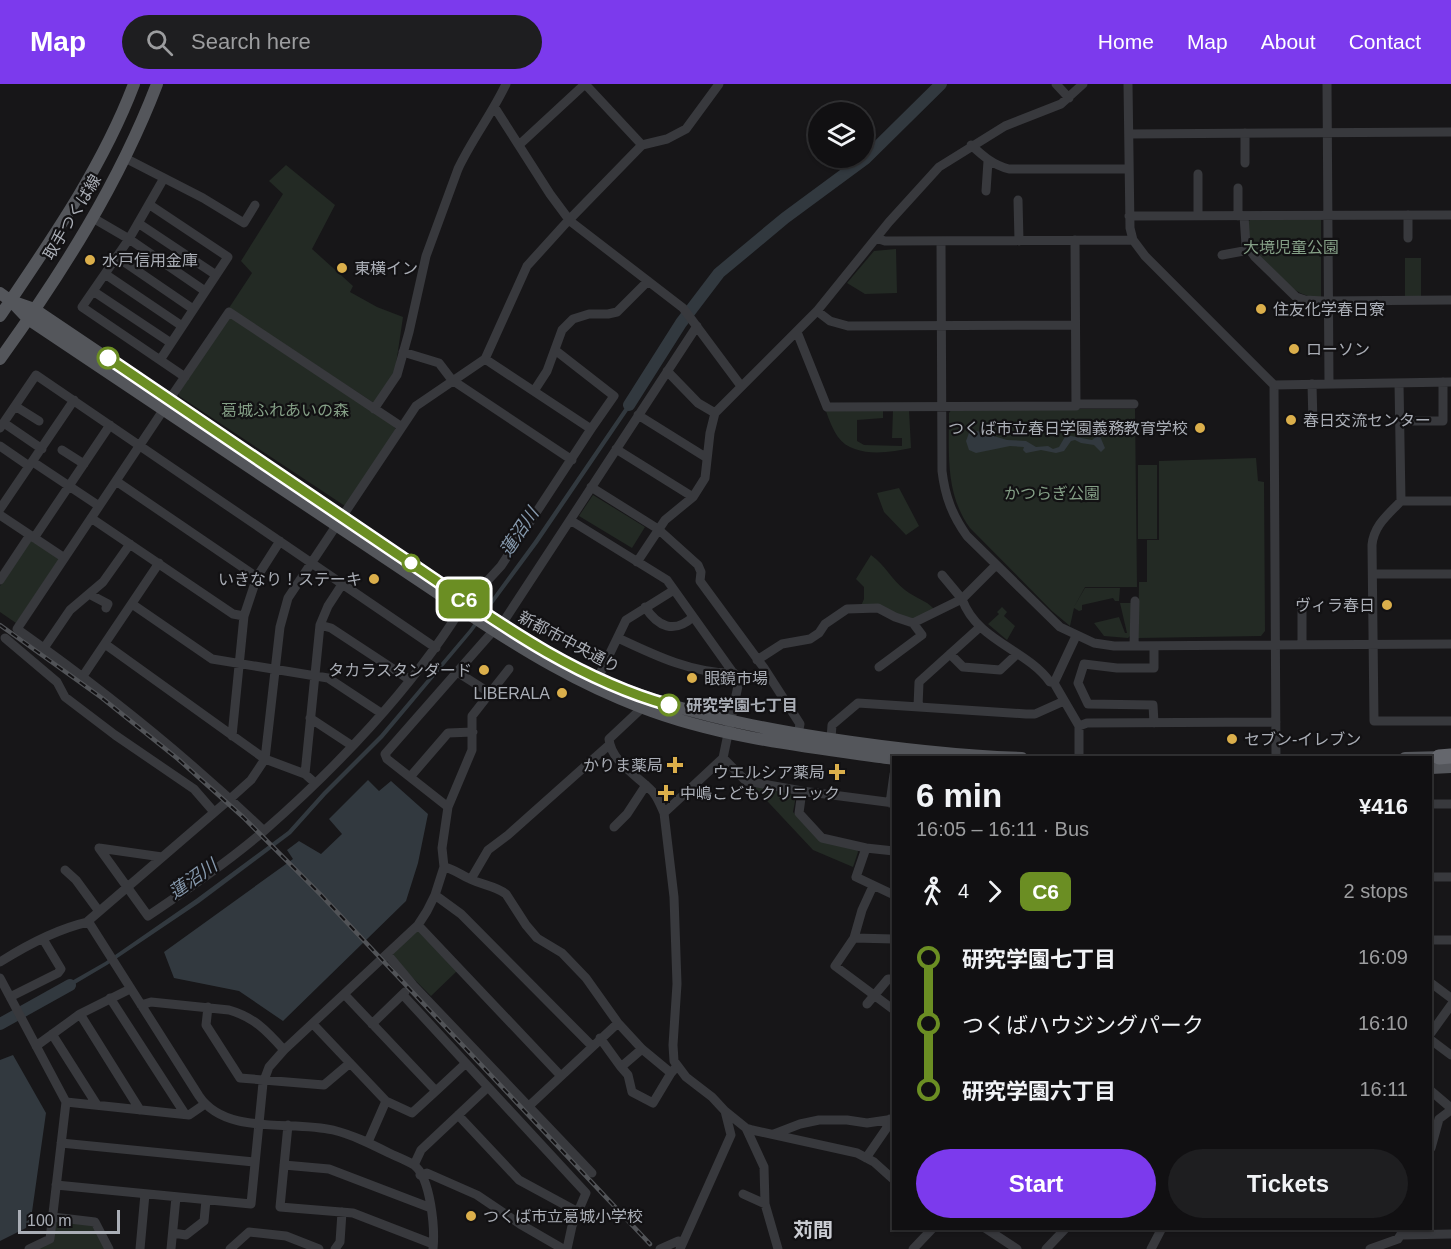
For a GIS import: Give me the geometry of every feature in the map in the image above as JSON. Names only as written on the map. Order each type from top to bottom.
[{"type":"main road","name":"取手つくば線","points":[[0,316],[5,297],[50,242],[96,167],[134,84]]},
{"type":"main road","name":"取手つくば線","points":[[0,359],[93,218],[125,158],[157,84]]},
{"type":"main road","name":"新都市中央通り","points":[[5,297],[494,625],[531,654],[592,687],[642,708],[813,748],[892,759]]},
{"type":"main road","name":"新都市中央通り","points":[[494,625],[598,678],[729,727],[926,752],[990,756]]},
{"type":"street","points":[[374,409],[397,375],[426,256],[458,169],[495,108],[506,84]]},
{"type":"street","points":[[519,145],[585,84],[642,145]]},
{"type":"street","points":[[0,962],[43,939],[88,922],[98,910],[251,780],[265,759],[280,627],[285,608],[293,589],[311,562],[416,406],[485,359],[527,266],[642,145],[667,139],[686,129],[718,84]]},
{"type":"street","points":[[1056,84],[1070,98]]},
{"type":"street","points":[[637,562],[665,520],[693,497],[705,478],[710,433],[716,413],[817,310],[939,166],[1005,126],[1061,104],[1083,84]]},
{"type":"street","points":[[1128,84],[1129,216],[1133,240],[1145,256],[1274,385],[1276,756]]},
{"type":"street","points":[[1328,84],[1329,384]]},
{"type":"street","points":[[495,108],[570,221],[683,308],[741,386]]},
{"type":"street","points":[[1129,134],[1451,132]]},
{"type":"street","points":[[1245,133],[1245,163]]},
{"type":"street","points":[[971,145],[988,160],[1009,169],[1128,169]]},
{"type":"street","points":[[125,158],[203,198],[244,223],[255,205]]},
{"type":"street","points":[[986,191],[988,160]]},
{"type":"street","points":[[1198,174],[1198,216]]},
{"type":"street","points":[[164,178],[129,239],[82,307],[185,377]]},
{"type":"street","points":[[1238,188],[1245,240],[1249,250],[1296,297],[1305,300],[1329,301],[1451,300]]},
{"type":"street","points":[[1018,200],[1019,241]]},
{"type":"street","points":[[150,205],[228,257],[160,360]]},
{"type":"street","points":[[1408,215],[1408,238]]},
{"type":"street","points":[[1129,216],[1451,215]]},
{"type":"street","points":[[93,218],[129,239],[205,291]]},
{"type":"street","points":[[138,223],[216,275]]},
{"type":"street","points":[[876,238],[885,241],[941,242],[1133,240]]},
{"type":"street","points":[[1075,240],[1076,404]]},
{"type":"street","points":[[941,242],[942,471],[951,511],[967,536],[1060,627],[1076,636],[1104,645],[1451,644]]},
{"type":"street","points":[[1221,255],[1249,250]]},
{"type":"street","points":[[117,257],[193,309]]},
{"type":"street","points":[[105,274],[182,326]]},
{"type":"street","points":[[534,391],[547,371],[562,330],[573,319],[589,314],[617,312],[648,280]]},
{"type":"street","points":[[93,291],[171,343]]},
{"type":"street","points":[[817,310],[830,321],[848,326],[1075,325]]},
{"type":"street","points":[[214,812],[194,789],[141,754],[64,697],[57,682],[3,639],[17,629],[229,312],[402,427]]},
{"type":"street","points":[[448,807],[387,759],[385,754],[457,672],[570,520],[695,323]]},
{"type":"street","points":[[797,332],[827,407],[1134,404]]},
{"type":"street","points":[[162,857],[99,848],[148,916],[195,884],[264,831],[315,783],[410,680],[501,566],[614,396],[555,350]]},
{"type":"street","points":[[403,352],[439,363],[452,380],[572,460]]},
{"type":"street","points":[[485,359],[591,429]]},
{"type":"street","points":[[667,370],[698,403],[716,413]]},
{"type":"street","points":[[42,449],[2,426],[36,375],[436,648]]},
{"type":"street","points":[[1274,385],[1447,382],[1443,421],[1400,421]]},
{"type":"street","points":[[1399,383],[1401,501],[1375,530],[1372,545],[1374,721],[1451,721]]},
{"type":"street","points":[[1312,384],[1313,424]]},
{"type":"street","points":[[0,509],[74,400]]},
{"type":"street","points":[[15,406],[39,421]]},
{"type":"street","points":[[638,415],[707,458]]},
{"type":"street","points":[[0,580],[69,486],[110,425]]},
{"type":"street","points":[[0,446],[99,506]]},
{"type":"street","points":[[616,449],[693,497]]},
{"type":"street","points":[[62,450],[84,464]]},
{"type":"street","points":[[116,480],[257,577]]},
{"type":"street","points":[[591,487],[658,529],[698,565],[701,572],[700,580],[800,723],[798,734]]},
{"type":"street","points":[[1401,501],[1451,501]]},
{"type":"street","points":[[0,515],[63,557]]},
{"type":"street","points":[[91,518],[233,614],[244,616]]},
{"type":"street","points":[[570,520],[667,580],[739,681],[723,758],[664,813]]},
{"type":"street","points":[[232,736],[244,616],[257,577],[280,541]]},
{"type":"street","points":[[44,648],[70,610],[109,576],[130,544]]},
{"type":"street","points":[[83,676],[159,563]]},
{"type":"street","points":[[913,623],[962,599],[996,565]]},
{"type":"street","points":[[1373,574],[1451,574]]},
{"type":"street","points":[[942,575],[962,599],[980,627],[1036,667],[1050,682],[1054,683],[1079,726],[1079,756]]},
{"type":"street","points":[[305,774],[320,625],[328,606],[343,583]]},
{"type":"street","points":[[598,678],[626,620],[675,590]]},
{"type":"street","points":[[89,594],[108,604],[106,608]]},
{"type":"street","points":[[1302,601],[1302,644]]},
{"type":"street","points":[[1134,646],[1135,602]]},
{"type":"street","points":[[132,604],[212,659],[328,678],[381,713]]},
{"type":"street","points":[[645,607],[652,617],[665,626],[680,626],[693,617]]},
{"type":"street","points":[[757,660],[782,644],[810,639],[819,633],[825,624],[847,609],[878,608],[913,623],[922,635],[879,667]]},
{"type":"street","points":[[320,625],[331,627],[410,680]]},
{"type":"street","points":[[918,706],[919,682],[980,627]]},
{"type":"street","points":[[17,629],[83,676],[178,751],[264,831]]},
{"type":"street","points":[[1054,683],[1076,636]]},
{"type":"street","points":[[618,638],[668,661],[722,674],[734,674]]},
{"type":"street","points":[[105,644],[265,759],[305,774],[315,783]]},
{"type":"street","points":[[1154,645],[1154,668],[1117,668],[1084,664],[1078,683],[1088,704],[1153,705],[1154,723]]},
{"type":"street","points":[[950,654],[963,667],[1000,670],[1017,654]]},
{"type":"street","points":[[56,1185],[250,1204],[258,1123],[264,1080],[269,1067],[284,1050],[418,925],[435,895],[444,867],[442,848],[448,807],[472,750],[472,716],[509,669]]},
{"type":"street","points":[[457,672],[490,693]]},
{"type":"street","points":[[831,739],[832,725],[858,703],[1035,714],[1064,701]]},
{"type":"street","points":[[600,1038],[628,1075],[632,1092],[653,1103],[674,1069],[673,1045],[677,984],[674,897],[664,813],[655,795],[619,761],[609,745],[609,739],[642,708]]},
{"type":"street","points":[[310,718],[351,745]]},
{"type":"street","points":[[1079,726],[1087,723],[1276,722]]},
{"type":"street","points":[[410,777],[448,733],[473,732]]},
{"type":"street","points":[[471,879],[488,850],[508,836],[609,745]]},
{"type":"street","points":[[723,758],[746,781],[892,803]]},
{"type":"street","points":[[614,827],[627,814],[646,785]]},
{"type":"street","points":[[801,791],[799,813],[822,838],[866,848],[892,851]]},
{"type":"street","points":[[1432,804],[1451,804]]},
{"type":"street","points":[[866,848],[856,877],[892,894]]},
{"type":"street","points":[[444,867],[506,894],[537,938],[562,953],[586,978],[618,1023],[642,1049],[686,1077],[746,1128],[764,1167],[765,1204],[778,1249]]},
{"type":"street","points":[[65,870],[76,880],[98,910]]},
{"type":"street","points":[[1432,877],[1451,877]]},
{"type":"street","points":[[873,886],[861,910],[854,938],[835,966],[892,1009]]},
{"type":"street","points":[[435,895],[461,914],[592,1046]]},
{"type":"street","points":[[88,922],[205,1104],[212,1111],[230,1120],[288,1125],[332,1130],[368,1142],[414,1165],[420,1175],[431,1208],[433,1247],[353,1213],[280,1207],[288,1125]]},
{"type":"street","points":[[418,925],[560,1076]]},
{"type":"street","points":[[854,938],[892,939]]},
{"type":"street","points":[[12,1000],[61,969],[43,939]]},
{"type":"street","points":[[1432,940],[1451,940]]},
{"type":"street","points":[[387,954],[592,1173]]},
{"type":"street","points":[[0,978],[66,1102],[50,1239],[29,1249]]},
{"type":"street","points":[[867,1004],[888,979],[892,979]]},
{"type":"street","points":[[372,1024],[413,984]]},
{"type":"street","points":[[1432,984],[1451,998]]},
{"type":"street","points":[[36,1046],[80,1014],[130,989]]},
{"type":"street","points":[[345,995],[436,1091]]},
{"type":"street","points":[[403,995],[586,1193],[565,1249],[511,1219],[477,1195],[427,1173],[420,1175]]},
{"type":"street","points":[[110,998],[185,1114]]},
{"type":"street","points":[[141,1005],[151,1002],[229,1010],[260,1024],[284,1050]]},
{"type":"street","points":[[1432,1032],[1451,1005]]},
{"type":"street","points":[[208,1007],[206,1025],[240,1078],[324,1086],[350,1063]]},
{"type":"street","points":[[80,1014],[140,1110]]},
{"type":"street","points":[[529,1106],[618,1023]]},
{"type":"street","points":[[313,1024],[386,1101],[412,1113],[466,1063]]},
{"type":"street","points":[[52,1034],[97,1105]]},
{"type":"street","points":[[1432,1041],[1451,1055]]},
{"type":"street","points":[[621,1067],[642,1049]]},
{"type":"street","points":[[414,1165],[421,1150],[488,1087]]},
{"type":"street","points":[[1432,1092],[1451,1109],[1439,1119],[1432,1144]]},
{"type":"street","points":[[368,1142],[386,1101]]},
{"type":"street","points":[[66,1102],[189,1115],[205,1104]]},
{"type":"street","points":[[660,1249],[678,1241],[682,1246],[731,1135],[725,1111]]},
{"type":"street","points":[[459,1115],[519,1180],[578,1212]]},
{"type":"street","points":[[774,1134],[800,1124],[819,1120],[867,1123],[892,1119]]},
{"type":"street","points":[[866,1158],[892,1119]]},
{"type":"street","points":[[746,1128],[857,1153],[892,1178]]},
{"type":"street","points":[[61,1143],[254,1162]]},
{"type":"street","points":[[284,1165],[328,1169],[431,1208]]},
{"type":"street","points":[[140,1249],[145,1194]]},
{"type":"street","points":[[743,1194],[765,1204]]},
{"type":"street","points":[[171,1249],[176,1197]]},
{"type":"street","points":[[172,1233],[186,1234],[204,1221],[206,1200]]},
{"type":"street","points":[[335,1249],[340,1242],[342,1212]]},
{"type":"street","points":[[53,1217],[95,1222],[109,1249]]},
{"type":"street","points":[[913,1249],[931,1230]]},
{"type":"street","points":[[1046,1249],[1063,1230]]},
{"type":"street","points":[[1151,1249],[1161,1230]]},
{"type":"street","points":[[230,1249],[249,1232],[285,1236],[319,1249]]},
{"type":"street","points":[[998,1232],[1017,1249]]},
{"type":"street","points":[[1370,1249],[1401,1234],[1451,1234]]},
{"type":"street","points":[[1394,1249],[1401,1234]]},
{"type":"green space","points":[[286,165],[335,205],[312,249],[353,286],[350,292],[377,307],[403,317],[395,371],[374,403],[229,308],[252,273],[241,261],[283,194],[269,181]]},
{"type":"green space","name":"大境児童公園","points":[[1321,218],[1321,298],[1301,293],[1275,274],[1250,245],[1248,222],[1251,219]]},
{"type":"green space","points":[[896,249],[897,293],[865,294],[847,283],[874,251]]},
{"type":"green space","points":[[1405,258],[1421,258],[1421,297],[1405,297]]},
{"type":"green space","name":"葛城ふれあいの森","points":[[232,318],[394,426],[396,430],[345,506],[179,396],[179,392],[228,319]]},
{"type":"green space","name":"かつらぎ公園","points":[[952,409],[1135,409],[1137,587],[1085,587],[1074,607],[1085,588],[1120,588],[1119,601],[1113,598],[1082,605],[1082,610],[1079,611],[1074,608],[1070,626],[1052,611],[970,528],[962,515],[952,487],[950,473],[949,413]]},
{"type":"green space","points":[[883,410],[883,418],[857,420],[857,441],[864,445],[902,446],[902,438],[892,438],[893,410],[909,410],[911,448],[872,452],[853,448],[838,437],[826,411]]},
{"type":"green space","points":[[1256,458],[1258,481],[1264,482],[1265,631],[1261,636],[1138,638],[1139,582],[1147,582],[1147,540],[1159,540],[1159,461]]},
{"type":"green space","points":[[1138,465],[1157,465],[1157,539],[1138,539]]},
{"type":"green space","points":[[899,488],[919,526],[906,535],[884,512],[877,493]]},
{"type":"green space","points":[[593,495],[645,527],[632,548],[579,516]]},
{"type":"green space","points":[[33,540],[60,558],[16,623],[0,612],[0,586],[30,541]]},
{"type":"green space","points":[[871,555],[905,590],[934,609],[915,619],[861,606],[864,599],[864,587],[856,579]]},
{"type":"green space","points":[[1120,603],[1132,603],[1130,636],[1128,638],[1104,636],[1094,623],[1119,617],[1127,633]]},
{"type":"green space","points":[[1002,607],[1007,612],[1004,616],[1015,626],[1007,640],[988,624],[999,614],[997,612]]},
{"type":"green space","points":[[754,787],[790,791],[789,794],[796,796],[793,812],[821,841],[857,848],[858,852],[853,867],[813,850]]},
{"type":"green space","points":[[416,931],[421,932],[457,971],[431,996],[393,958],[393,951]]},
{"type":"green space","points":[[58,1220],[91,1224],[106,1249],[36,1249],[54,1241]]},
{"type":"shaded area","points":[[637,390],[640,393],[538,543],[472,632],[383,738],[291,834],[199,903],[107,965],[58,994],[56,990],[105,962],[288,831],[380,735],[469,630],[534,541]]},
{"type":"shaded area","points":[[977,431],[1007,440],[1026,441],[1036,447],[1048,446],[1053,449],[1059,447],[1066,435],[1092,440],[1099,434],[1105,448],[1101,452],[1094,445],[1075,440],[1071,441],[1064,451],[1056,453],[1041,450],[1026,453],[1023,450],[1024,447],[1010,446],[976,453],[969,450],[966,441],[969,433]]},
{"type":"shaded area","points":[[368,780],[379,791],[391,781],[428,814],[418,863],[406,901],[283,1021],[239,991],[174,978],[164,952],[293,859],[287,850],[299,841],[321,854],[342,834],[329,819]]},
{"type":"shaded area","points":[[13,1055],[46,1113],[30,1226],[0,1241],[0,1060]]},
{"type":"waterway","name":"蓮沼川","points":[[629,405],[681,323],[719,273],[785,218],[865,159],[941,84]]},
{"type":"waterway","name":"蓮沼川","points":[[0,1024],[70,985]]},
{"type":"railway","points":[[0,625],[102,698],[178,759],[243,817],[320,894],[650,1244]]},
{"type":"bus line","name":"C6","points":[[108,358],[538,647],[598,678],[669,705]]},
{"type":"place","name":"水戸信用金庫","points":[[90,260]]},
{"type":"place","name":"東横イン","points":[[342,268]]},
{"type":"place","name":"住友化学春日寮","points":[[1261,309]]},
{"type":"place","name":"ローソン","points":[[1294,349]]},
{"type":"place","name":"春日交流センター","points":[[1291,420]]},
{"type":"place","name":"つくば市立春日学園義務教育学校","points":[[1200,428]]},
{"type":"place","name":"いきなり！ステーキ","points":[[374,579]]},
{"type":"place","name":"ヴィラ春日","points":[[1387,605]]},
{"type":"place","name":"タカラスタンダード","points":[[484,670]]},
{"type":"place","name":"眼鏡市場","points":[[692,678]]},
{"type":"place","name":"LIBERALA","points":[[562,693]]},
{"type":"place","name":"研究学園七丁目","points":[[669,705]]},
{"type":"place","name":"セブン-イレブン","points":[[1232,739]]},
{"type":"place","name":"かりま薬局","points":[[675,765]]},
{"type":"place","name":"ウエルシア薬局","points":[[837,772]]},
{"type":"place","name":"中嶋こどもクリニック","points":[[666,793]]},
{"type":"place","name":"つくば市立葛城小学校","points":[[471,1216]]},
{"type":"district","name":"苅間","points":[[813,1230]]}]
